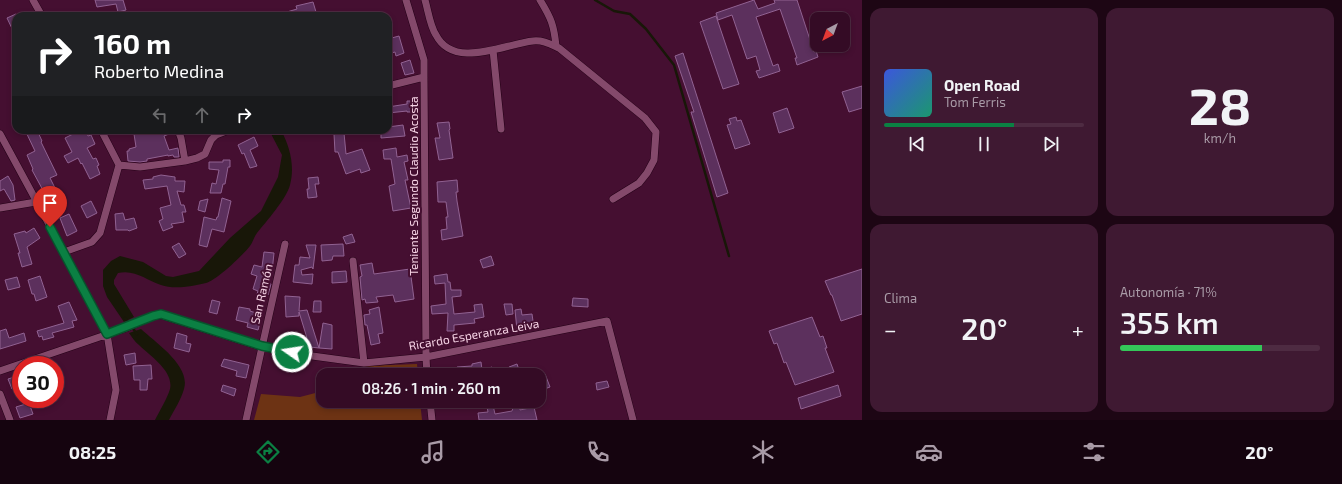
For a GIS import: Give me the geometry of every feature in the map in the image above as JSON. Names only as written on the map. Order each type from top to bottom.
[{"type":"street","points":[[33,0],[40,12]]},
{"type":"street","name":"Teniente Segundo Claudio Acosta","points":[[406,0],[424,60],[427,368]]},
{"type":"street","points":[[425,0],[435,35],[445,47],[457,52],[476,53],[533,41],[547,42],[556,46],[645,118],[656,132],[654,160],[647,173],[639,183],[613,199]]},
{"type":"street","points":[[540,0],[554,28],[556,46]]},
{"type":"street","points":[[493,50],[501,129]]},
{"type":"street","points":[[392,85],[424,77]]},
{"type":"street","points":[[0,134],[107,334],[116,390],[110,420]]},
{"type":"street","points":[[64,252],[92,242],[100,233],[119,165],[103,134]]},
{"type":"street","points":[[180,134],[185,161]]},
{"type":"street","points":[[119,165],[140,167],[197,158],[205,154],[211,140],[219,134]]},
{"type":"street","points":[[0,208],[36,202]]},
{"type":"street","name":"San Ramón","points":[[246,420],[285,244]]},
{"type":"street","points":[[353,261],[364,363]]},
{"type":"street","name":"Ricardo Esperanza Leiva","points":[[0,371],[126,328],[161,314],[262,346],[312,356],[364,363],[426,357],[607,321],[632,420]]},
{"type":"street","points":[[0,394],[10,420]]},
{"type":"street","points":[[431,408],[432,420]]},
{"type":"shaded area","points":[[271,134],[283,134],[284,136],[292,164],[290,185],[276,210],[257,233],[250,246],[236,261],[211,281],[184,287],[166,286],[130,272],[118,273],[114,280],[114,284],[134,317],[124,322],[107,297],[103,286],[103,270],[111,261],[120,256],[143,262],[166,276],[173,277],[199,271],[230,238],[261,211],[278,177],[282,155]]},
{"type":"shaded area","points":[[141,329],[171,356],[182,372],[185,380],[184,389],[169,420],[155,420],[169,392],[170,382],[165,370],[160,364],[136,342],[129,333]]},
{"type":"shaded area","points":[[417,364],[417,368],[365,368],[365,366]]},
{"type":"shaded area","points":[[316,393],[316,408],[421,408],[422,420],[254,420],[261,394],[300,397]]},
{"type":"building","points":[[95,0],[123,0],[126,10],[118,12],[116,4],[97,7]]},
{"type":"building","points":[[754,0],[758,9],[775,3],[774,0],[797,0],[810,40],[810,52],[816,52],[818,57],[797,65],[795,58],[797,58],[780,9],[756,17],[773,66],[778,64],[780,71],[759,78],[756,71],[760,70],[756,56],[747,59],[732,15],[718,20],[716,13]]},
{"type":"building","points":[[313,2],[316,12],[287,12],[297,9],[296,6]]},
{"type":"building","points":[[12,16],[12,29],[7,18]]},
{"type":"building","points":[[716,16],[739,84],[723,89],[700,22]]},
{"type":"building","points":[[399,36],[404,53],[396,56],[395,52],[392,53],[392,38]]},
{"type":"building","points":[[683,53],[728,193],[717,197],[691,112],[694,112],[675,56]]},
{"type":"building","points":[[410,60],[414,73],[405,75],[401,63]]},
{"type":"building","points":[[862,86],[862,108],[849,112],[842,92]]},
{"type":"building","points":[[407,101],[414,101],[414,112],[392,113],[392,106],[407,104]]},
{"type":"building","points":[[787,108],[794,128],[779,133],[773,113]]},
{"type":"building","points":[[736,117],[737,121],[741,120],[750,144],[735,149],[727,125],[731,124],[729,119]]},
{"type":"building","points":[[449,122],[453,158],[439,160],[435,138],[440,138],[437,123]]},
{"type":"building","points":[[403,125],[405,136],[381,138],[381,134],[392,134],[392,126]]},
{"type":"building","points":[[27,134],[39,134],[42,141],[41,142],[57,175],[50,178],[61,200],[51,205],[32,170],[33,169],[27,155],[35,151]]},
{"type":"building","points":[[73,134],[91,135],[95,144],[87,148],[93,159],[96,158],[99,165],[97,166],[100,174],[90,179],[78,158],[68,163],[64,156],[72,152],[65,138]]},
{"type":"building","points":[[134,134],[169,134],[164,136],[169,150],[178,148],[179,157],[168,155],[147,159],[147,161],[128,161],[127,151],[136,147]]},
{"type":"building","points":[[334,134],[344,134],[346,154],[362,149],[370,170],[361,173],[360,169],[346,174],[338,152],[335,152]]},
{"type":"building","points":[[254,137],[258,146],[250,150],[257,166],[250,168],[244,153],[242,154],[238,145]]},
{"type":"building","points":[[396,148],[397,157],[407,155],[408,161],[404,162],[408,180],[405,180],[411,208],[393,211],[389,186],[395,184],[391,159],[384,159],[383,150]]},
{"type":"building","points":[[223,160],[230,160],[230,167],[228,167],[225,184],[223,184],[221,193],[210,193],[212,183],[216,184],[219,170],[209,169],[209,162],[223,162]]},
{"type":"building","points":[[161,175],[175,177],[175,181],[185,181],[184,192],[177,191],[181,205],[184,205],[186,212],[182,212],[184,222],[171,224],[173,227],[163,231],[159,221],[163,219],[160,208],[171,205],[167,186],[145,189],[143,180],[153,179],[153,177]]},
{"type":"building","points":[[8,176],[13,185],[15,200],[11,201],[4,189],[0,191],[0,181]]},
{"type":"building","points":[[318,177],[319,184],[315,184],[317,197],[308,198],[308,178]]},
{"type":"building","points":[[457,180],[458,192],[456,192],[463,236],[442,240],[441,230],[447,229],[446,217],[448,217],[446,202],[438,202],[437,182]]},
{"type":"building","points":[[222,198],[231,201],[224,232],[212,229],[207,247],[199,245],[204,217],[216,220]]},
{"type":"building","points":[[208,199],[205,212],[198,210],[200,201]]},
{"type":"building","points":[[91,201],[97,213],[87,218],[81,206]]},
{"type":"building","points":[[123,213],[125,220],[134,218],[137,228],[129,231],[116,230],[115,214]]},
{"type":"building","points":[[69,214],[77,231],[67,236],[60,218]]},
{"type":"building","points":[[34,228],[40,238],[27,247],[32,264],[22,267],[18,253],[20,253],[14,234],[25,231],[26,233]]},
{"type":"building","points":[[352,234],[355,242],[346,244],[343,237]]},
{"type":"building","points":[[179,243],[186,254],[179,258],[172,247]]},
{"type":"building","points":[[343,244],[344,256],[333,256],[332,260],[322,261],[321,245]]},
{"type":"building","points":[[306,245],[316,245],[313,269],[312,267],[301,270],[302,275],[313,274],[312,284],[293,282],[295,265],[299,265],[300,257],[310,258]]},
{"type":"building","points":[[264,252],[274,253],[272,272],[268,283],[271,284],[265,300],[256,297],[258,291],[253,289],[257,276],[251,274],[254,265],[262,267]]},
{"type":"building","points":[[491,256],[494,265],[483,268],[480,260]]},
{"type":"building","points":[[372,263],[374,274],[410,269],[414,299],[395,302],[393,295],[376,297],[378,302],[366,303],[365,299],[362,300],[360,277],[362,276],[360,265]]},
{"type":"building","points":[[862,269],[862,314],[841,321],[832,295],[825,281]]},
{"type":"building","points":[[346,271],[347,282],[332,283],[332,272]]},
{"type":"building","points":[[447,274],[451,290],[461,290],[461,296],[452,297],[454,314],[475,312],[474,305],[482,304],[484,317],[474,319],[475,323],[454,325],[454,331],[447,331],[448,313],[432,314],[431,306],[446,304],[445,283],[435,284],[434,276]]},
{"type":"building","points":[[40,276],[47,297],[36,301],[34,294],[32,294],[28,280]]},
{"type":"building","points":[[17,277],[20,287],[8,290],[5,280]]},
{"type":"building","points":[[285,296],[300,297],[299,311],[307,310],[319,348],[310,347],[310,345],[298,345],[298,339],[307,338],[299,312],[299,316],[286,317]]},
{"type":"building","points":[[573,298],[588,299],[588,307],[572,306]]},
{"type":"building","points":[[212,300],[220,302],[217,314],[209,312]]},
{"type":"building","points":[[314,301],[321,301],[321,312],[313,312]]},
{"type":"building","points":[[69,302],[77,320],[72,321],[74,327],[52,333],[54,337],[43,340],[42,336],[39,337],[37,331],[64,323],[58,306]]},
{"type":"building","points":[[504,304],[512,304],[513,314],[506,315]]},
{"type":"building","points":[[239,307],[250,309],[250,311],[262,315],[258,330],[247,327],[248,323],[236,320]]},
{"type":"building","points":[[379,307],[383,333],[378,334],[380,343],[371,345],[367,325],[365,325],[364,315],[370,314],[369,310]]},
{"type":"building","points":[[521,309],[522,315],[532,314],[534,328],[517,330],[515,310]]},
{"type":"building","points":[[812,317],[820,337],[823,336],[827,348],[825,348],[834,372],[795,385],[786,362],[784,363],[777,343],[774,344],[769,331]]},
{"type":"building","points":[[323,323],[332,325],[332,349],[319,348]]},
{"type":"building","points":[[6,329],[9,338],[24,333],[26,341],[0,349],[0,331]]},
{"type":"building","points":[[177,333],[187,336],[186,343],[191,344],[189,352],[174,348]]},
{"type":"building","points":[[135,353],[136,363],[126,365],[124,355]]},
{"type":"building","points":[[224,359],[249,365],[246,378],[236,376],[237,371],[221,366]]},
{"type":"building","points":[[481,362],[482,368],[457,368],[472,366],[472,364]]},
{"type":"building","points":[[517,364],[518,368],[510,368]]},
{"type":"building","points":[[151,365],[152,379],[148,379],[147,390],[140,390],[140,380],[134,380],[133,366]]},
{"type":"building","points":[[546,377],[550,387],[546,388]]},
{"type":"building","points":[[12,378],[12,389],[8,379]]},
{"type":"building","points":[[607,381],[609,387],[597,390],[596,383]]},
{"type":"building","points":[[223,385],[236,389],[234,396],[221,391]]},
{"type":"building","points":[[838,385],[841,396],[801,409],[798,398]]},
{"type":"building","points":[[16,408],[31,408],[33,414],[20,418]]},
{"type":"building","points":[[487,408],[494,408],[495,414],[512,411],[513,408],[520,408],[520,410],[534,408],[537,420],[479,420],[478,413],[488,412]]},
{"type":"waterway","points":[[595,0],[614,11],[630,14],[646,29],[674,65],[729,256]]},
{"type":"waterway","points":[[125,318],[137,334]]},
{"type":"route","points":[[50,227],[107,334],[161,314],[262,346],[292,352]]}]
